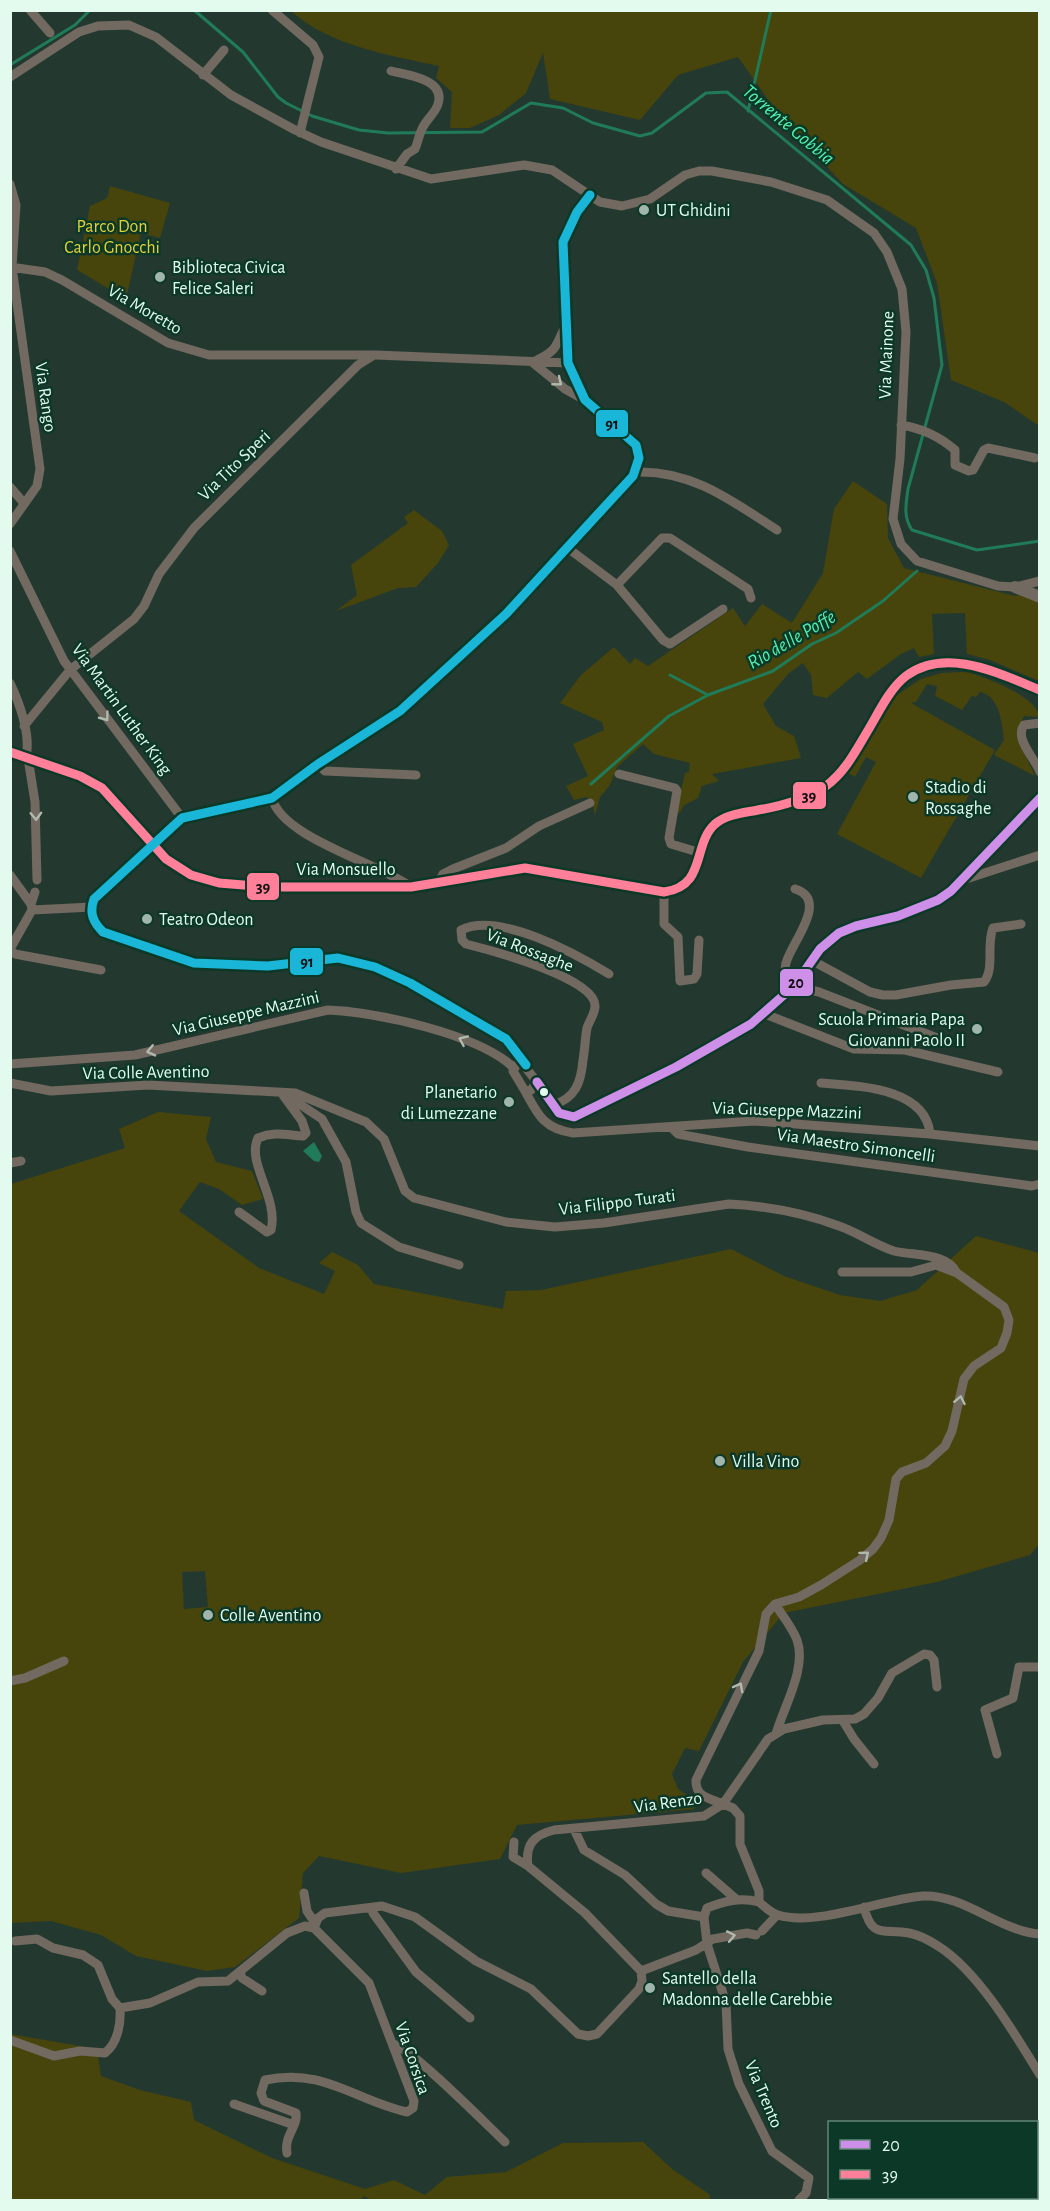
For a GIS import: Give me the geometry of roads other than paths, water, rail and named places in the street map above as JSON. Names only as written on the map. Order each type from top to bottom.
[{"type":"main road","points":[[1015,587],[1040,597]]},
{"type":"main road","points":[[664,892],[673,891],[690,880],[713,826],[723,818],[790,803],[809,796],[827,785],[845,768],[895,687],[906,675],[938,664],[962,662],[1040,690]]},
{"type":"main road","name":"Via Monsuello","points":[[10,752],[80,776],[102,788],[153,846],[190,875],[219,883],[268,887],[411,887],[525,868],[664,892]]},
{"type":"street","points":[[30,10],[50,33]]},
{"type":"street","points":[[272,10],[313,45],[319,57],[302,129]]},
{"type":"street","points":[[10,77],[79,32],[113,25],[144,29],[239,100],[396,169],[406,154],[415,149],[421,129],[438,106],[438,90],[417,77],[391,71]]},
{"type":"street","points":[[203,75],[224,50]]},
{"type":"street","name":"Via Mainone","points":[[396,169],[431,179],[509,165],[524,165],[552,170],[610,206],[632,205],[650,199],[685,175],[699,171],[732,173],[815,194],[874,233],[897,276],[905,303],[901,425],[893,519],[897,537],[904,549],[917,561],[998,586],[1015,587],[1040,581]]},
{"type":"street","name":"Via Rango","points":[[10,184],[16,205],[11,267],[40,469],[37,486],[23,502],[10,524]]},
{"type":"street","points":[[585,400],[568,363],[563,242],[577,212],[590,195]]},
{"type":"street","name":"Via Moretto","points":[[11,267],[37,270],[62,280],[168,343],[209,355],[376,354]]},
{"type":"street","points":[[532,362],[553,352],[559,345],[566,325]]},
{"type":"street","points":[[376,354],[532,362],[556,367],[568,363]]},
{"type":"street","name":"Via Tito Speri","points":[[24,726],[70,670],[134,620],[165,566],[194,528],[358,365],[376,354]]},
{"type":"street","points":[[519,1066],[516,1053],[506,1039],[410,983],[375,967],[338,958],[268,966],[194,963],[103,932],[94,924],[92,907],[94,899],[182,818],[272,798],[318,764],[400,711],[506,614],[569,549],[636,472],[639,458],[634,442],[585,400],[565,389],[532,362]]},
{"type":"street","points":[[901,425],[913,426],[929,432],[956,450],[955,465],[969,471],[973,470],[984,450],[988,448],[1035,458]]},
{"type":"street","points":[[636,472],[648,471],[697,481],[777,530]]},
{"type":"street","points":[[10,487],[23,502]]},
{"type":"street","points":[[617,585],[662,538],[670,538],[748,589],[751,598]]},
{"type":"street","points":[[569,549],[617,585],[663,640],[670,644],[723,609]]},
{"type":"street","name":"Via Martin Luther King","points":[[10,551],[70,670],[182,818]]},
{"type":"street","points":[[10,683],[24,726],[28,749],[27,758],[35,802],[37,880]]},
{"type":"street","points":[[1040,723],[1024,725],[1020,730],[1020,737],[1040,771]]},
{"type":"street","points":[[318,764],[325,771],[416,775]]},
{"type":"street","points":[[619,774],[675,788],[677,791],[669,838],[671,844],[701,854]]},
{"type":"street","points":[[272,798],[278,813],[301,831],[369,867],[399,878],[411,887]]},
{"type":"street","points":[[531,1088],[545,1093],[563,1116],[582,1115],[676,1067],[765,1014],[794,986],[820,950],[845,929],[898,916],[938,900],[960,881],[1040,798]]},
{"type":"street","name":"Via Monsuello","points":[[439,882],[443,874],[506,848],[539,826],[590,803]]},
{"type":"street","points":[[960,881],[1039,856]]},
{"type":"street","points":[[368,887],[373,882],[374,875],[369,867]]},
{"type":"street","points":[[383,872],[388,887]]},
{"type":"street","points":[[10,876],[31,907]]},
{"type":"street","points":[[795,889],[803,891],[808,898],[810,910],[786,962],[786,977],[794,986],[819,993],[937,1038]]},
{"type":"street","points":[[36,892],[10,950],[15,954],[101,970]]},
{"type":"street","points":[[664,892],[665,927],[678,937],[680,981],[694,980],[698,974],[699,940]]},
{"type":"street","points":[[31,907],[92,907]]},
{"type":"street","points":[[813,961],[870,992],[883,995],[984,982],[989,976],[989,937],[993,928],[1021,924]]},
{"type":"street","name":"Via Rossaghe","points":[[553,1105],[570,1097],[580,1083],[587,1027],[595,1007],[594,1001],[585,989],[549,971],[466,944],[462,940],[462,930],[477,925],[522,934],[566,948],[609,974]]},
{"type":"street","name":"Via Giuseppe Mazzini","points":[[10,1064],[135,1055],[328,1010],[358,1011],[447,1034],[519,1066],[531,1088],[541,1117],[545,1123],[560,1131],[573,1133],[754,1121],[930,1134],[1040,1146]]},
{"type":"street","points":[[765,1014],[854,1049],[905,1050],[998,1072]]},
{"type":"street","name":"Via Giuseppe Mazzini","points":[[519,1066],[531,1088]]},
{"type":"street","name":"Via Colle Aventino","points":[[10,1083],[51,1091],[148,1085],[282,1093],[322,1119],[346,1162],[356,1212],[361,1223],[399,1247],[459,1265]]},
{"type":"street","name":"Via Giuseppe Mazzini","points":[[821,1083],[868,1087],[899,1096],[914,1104],[922,1113],[929,1124],[930,1134]]},
{"type":"street","points":[[239,1212],[267,1232],[271,1230],[272,1202],[256,1158],[256,1142],[258,1138],[279,1132],[303,1136],[306,1133],[302,1120],[282,1093]]},
{"type":"street","name":"Via Filippo Turati","points":[[282,1093],[295,1093],[366,1122],[384,1139],[405,1191],[414,1198],[442,1206],[506,1222],[555,1227],[604,1223],[729,1204],[749,1205],[796,1213],[840,1226],[893,1251],[937,1258],[954,1267],[957,1273]]},
{"type":"street","name":"Via Maestro Simoncelli","points":[[671,1127],[678,1134],[748,1148],[1032,1186],[1040,1184]]},
{"type":"street","name":"Via Filippo Turati","points":[[775,1604],[806,1593],[860,1560],[873,1549],[889,1520],[896,1479],[902,1472],[926,1463],[945,1446],[954,1423],[964,1379],[974,1366],[1001,1348],[1008,1333],[1009,1320],[1004,1307],[957,1273],[936,1265],[910,1272],[842,1272]]},
{"type":"street","points":[[776,1734],[798,1667],[799,1653],[797,1640],[775,1604],[766,1614],[759,1651],[696,1780],[699,1794],[723,1804],[768,1739],[776,1734],[784,1729],[823,1720],[843,1721],[864,1714],[878,1698],[892,1673],[924,1654],[930,1655],[934,1660],[937,1687]]},
{"type":"street","points":[[10,1681],[25,1678],[64,1661]]},
{"type":"street","points":[[997,1754],[986,1710],[1013,1698],[1019,1667],[1040,1667]]},
{"type":"street","points":[[843,1721],[874,1764]]},
{"type":"street","name":"Via Renzo","points":[[574,1829],[704,1816],[723,1804],[733,1808],[740,1816],[740,1844],[759,1891],[759,1902]]},
{"type":"street","points":[[528,1866],[526,1855],[530,1842],[536,1835],[574,1829],[584,1850],[625,1875],[656,1904],[668,1911],[704,1917]]},
{"type":"street","points":[[120,2008],[150,2003],[198,1982],[228,1981],[287,1933],[305,1926],[314,1926],[325,1913],[382,1906],[415,1917],[476,1961],[531,1989],[578,2034],[588,2036],[597,2034],[639,1989],[642,1981],[641,1971],[585,1913],[528,1866],[513,1857],[514,1842]]},
{"type":"street","points":[[706,1873],[737,1900]]},
{"type":"street","name":"Via Corsica","points":[[294,2125],[296,2114],[264,2101],[261,2093],[265,2080],[279,2077],[326,2081],[407,2112],[413,2108],[414,2101],[369,1983],[314,1926],[307,1911],[304,1893]]},
{"type":"street","points":[[707,1944],[704,1917],[707,1908],[737,1900],[759,1902],[777,1915],[801,1917],[918,1897],[948,1899],[1025,1932],[1040,1934]]},
{"type":"street","points":[[864,1907],[871,1926],[877,1931],[907,1933],[922,1937],[957,1960],[998,2008],[1040,2074]]},
{"type":"street","points":[[372,1908],[373,1913],[416,1972],[470,2018]]},
{"type":"street","points":[[641,1971],[707,1944],[713,1939],[759,1933],[777,1915]]},
{"type":"street","points":[[10,2040],[54,2056],[80,2051],[105,2053],[114,2046],[116,2031],[120,2024],[120,2008],[112,1999],[98,1965],[83,1955],[54,1948],[37,1939],[15,1941]]},
{"type":"street","name":"Via Trento","points":[[707,1944],[726,2003],[728,2049],[739,2084],[772,2151],[809,2178],[806,2193],[799,2200]]},
{"type":"street","points":[[240,1972],[242,1978],[262,1991]]},
{"type":"street","points":[[393,2044],[399,2045],[423,2066],[505,2142]]},
{"type":"street","points":[[234,2104],[294,2125],[287,2138],[287,2153]]},
{"type":"waterway","name":"Torrente Gobbia","points":[[10,65],[75,25],[90,10]]},
{"type":"waterway","name":"Torrente Gobbia","points":[[194,10],[243,52],[278,97],[286,103],[312,116],[359,130],[388,133],[482,132],[531,103],[563,108],[593,123],[640,136],[652,133],[706,93],[727,92],[911,245],[926,270],[934,298],[942,365],[908,489],[906,515],[912,530],[977,550],[1040,541]]},
{"type":"waterway","points":[[748,111],[771,10]]},
{"type":"waterway","name":"Rio delle Poffe","points":[[670,675],[708,695],[773,671],[812,644],[836,633],[883,601],[917,571]]},
{"type":"waterway","points":[[591,784],[669,716],[708,695]]},
{"type":"place","name":"UT Ghidini","points":[[644,210]]},
{"type":"place","name":"Biblioteca Civica Felice Saleri","points":[[160,277]]},
{"type":"place","name":"Stadio di Rossaghe","points":[[913,797]]},
{"type":"place","name":"Teatro Odeon","points":[[147,919]]},
{"type":"place","name":"Scuola Primaria Papa Giovanni Paolo II","points":[[977,1029]]},
{"type":"place","name":"Planetario di Lumezzane","points":[[509,1102]]},
{"type":"place","name":"Villa Vino","points":[[720,1461]]},
{"type":"place","name":"Colle Aventino","points":[[208,1615]]},
{"type":"place","name":"Santello della Madonna delle Carebbie","points":[[650,1988]]},
{"type":"park label","name":"Parco Don Carlo Gnocchi","points":[[112,236]]}]
